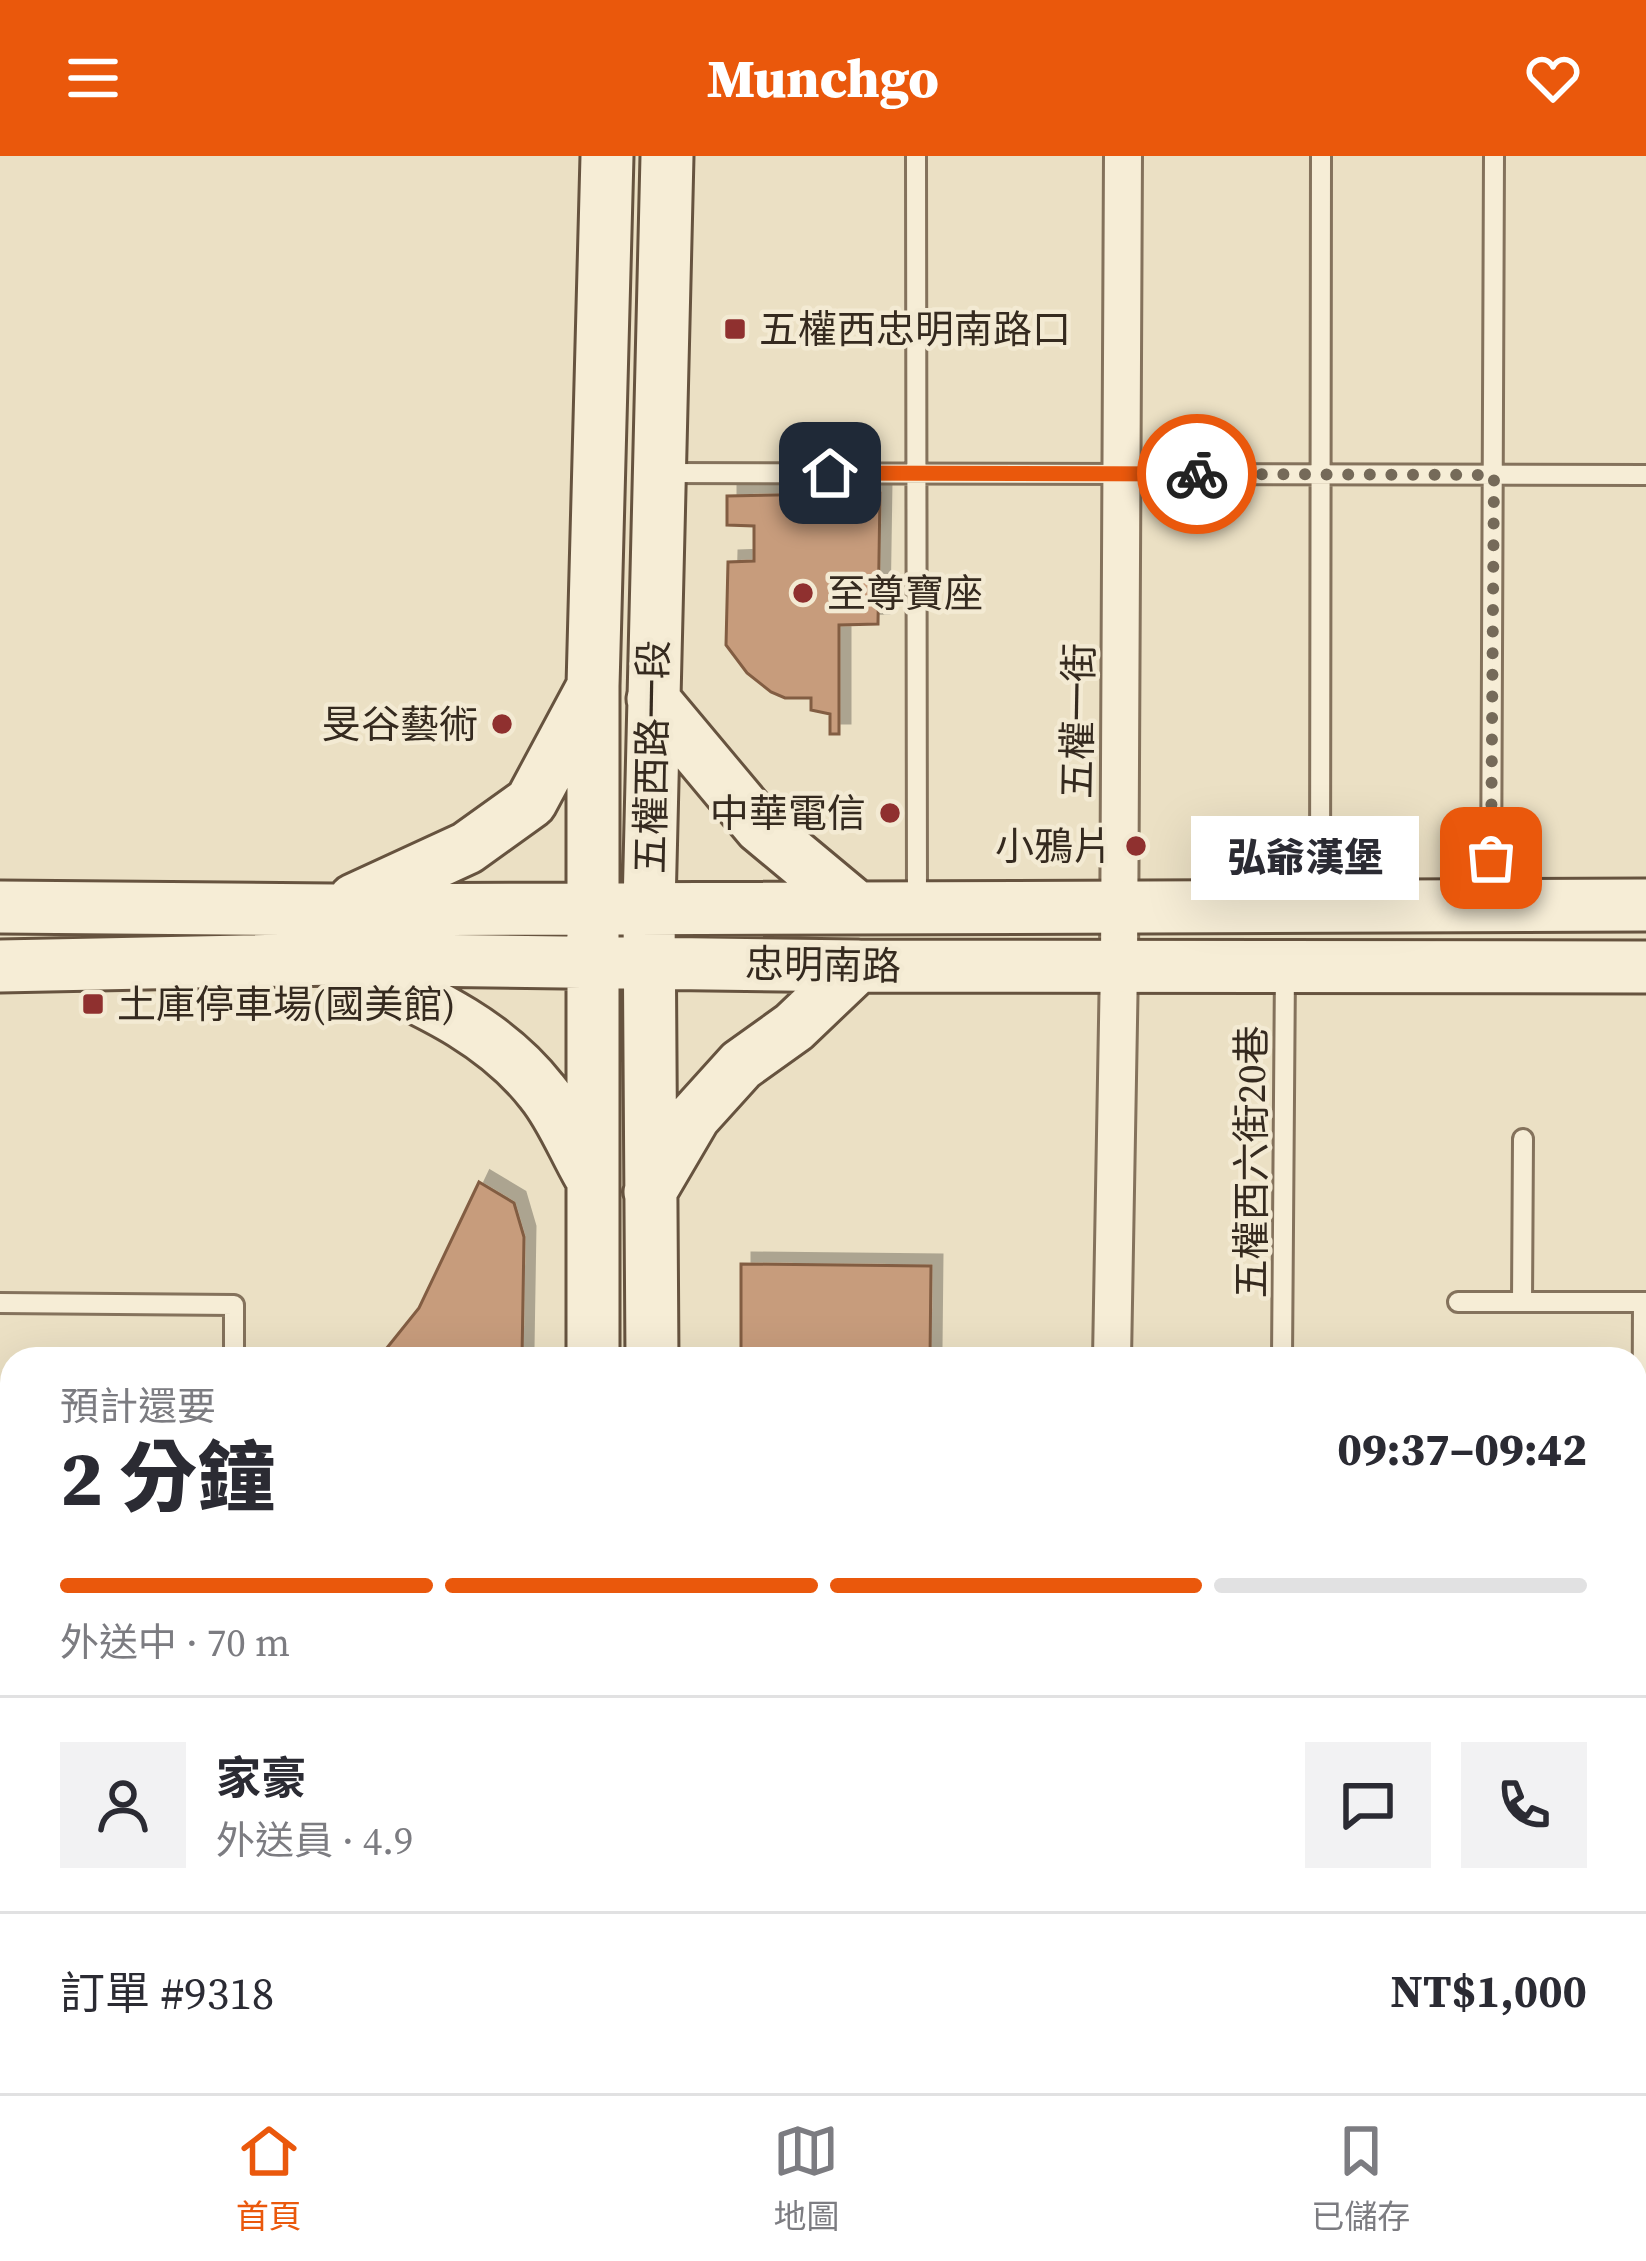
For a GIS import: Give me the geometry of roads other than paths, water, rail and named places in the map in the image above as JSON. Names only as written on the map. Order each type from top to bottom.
[{"type":"main road","name":"五權西路一段","points":[[593,1347],[593,686],[607,156]]},
{"type":"main road","name":"五權西路一段","points":[[652,1347],[649,907],[667,156]]},
{"type":"main road","points":[[592,1180],[544,1093],[497,1045],[334,934],[531,802],[593,686]]},
{"type":"main road","points":[[653,699],[760,827],[856,907]]},
{"type":"main road","name":"忠明南路","points":[[0,966],[593,907],[1646,905]]},
{"type":"main road","name":"忠明南路","points":[[0,907],[334,934],[593,963],[1646,967]]},
{"type":"main road","points":[[650,1192],[694,1117],[741,1064],[794,1027],[858,966]]},
{"type":"street","name":"五權一街","points":[[1112,1347],[1123,156]]},
{"type":"lane","points":[[916,156],[917,906]]},
{"type":"lane","points":[[1319,908],[1321,156]]},
{"type":"lane","points":[[1490,906],[1494,156]]},
{"type":"lane","points":[[659,472],[1646,476]]},
{"type":"lane","name":"五權西六街20巷","points":[[1282,1347],[1285,966]]},
{"type":"lane","points":[[1522,1302],[1523,1139]]},
{"type":"lane","points":[[1458,1302],[1645,1302],[1645,1347]]},
{"type":"lane","points":[[0,1303],[234,1305],[234,1347]]},
{"type":"place","name":"五權西忠明南路口","points":[[735,329]]},
{"type":"place","name":"至尊寶座","points":[[803,593]]},
{"type":"place","name":"旻谷藝術","points":[[502,724]]},
{"type":"place","name":"中華電信","points":[[890,813]]},
{"type":"place","name":"小鴉片","points":[[1136,846]]},
{"type":"place","name":"弘爺漢堡","points":[[1491,858]]},
{"type":"place","name":"土庫停車場(國美館)","points":[[93,1004]]}]
